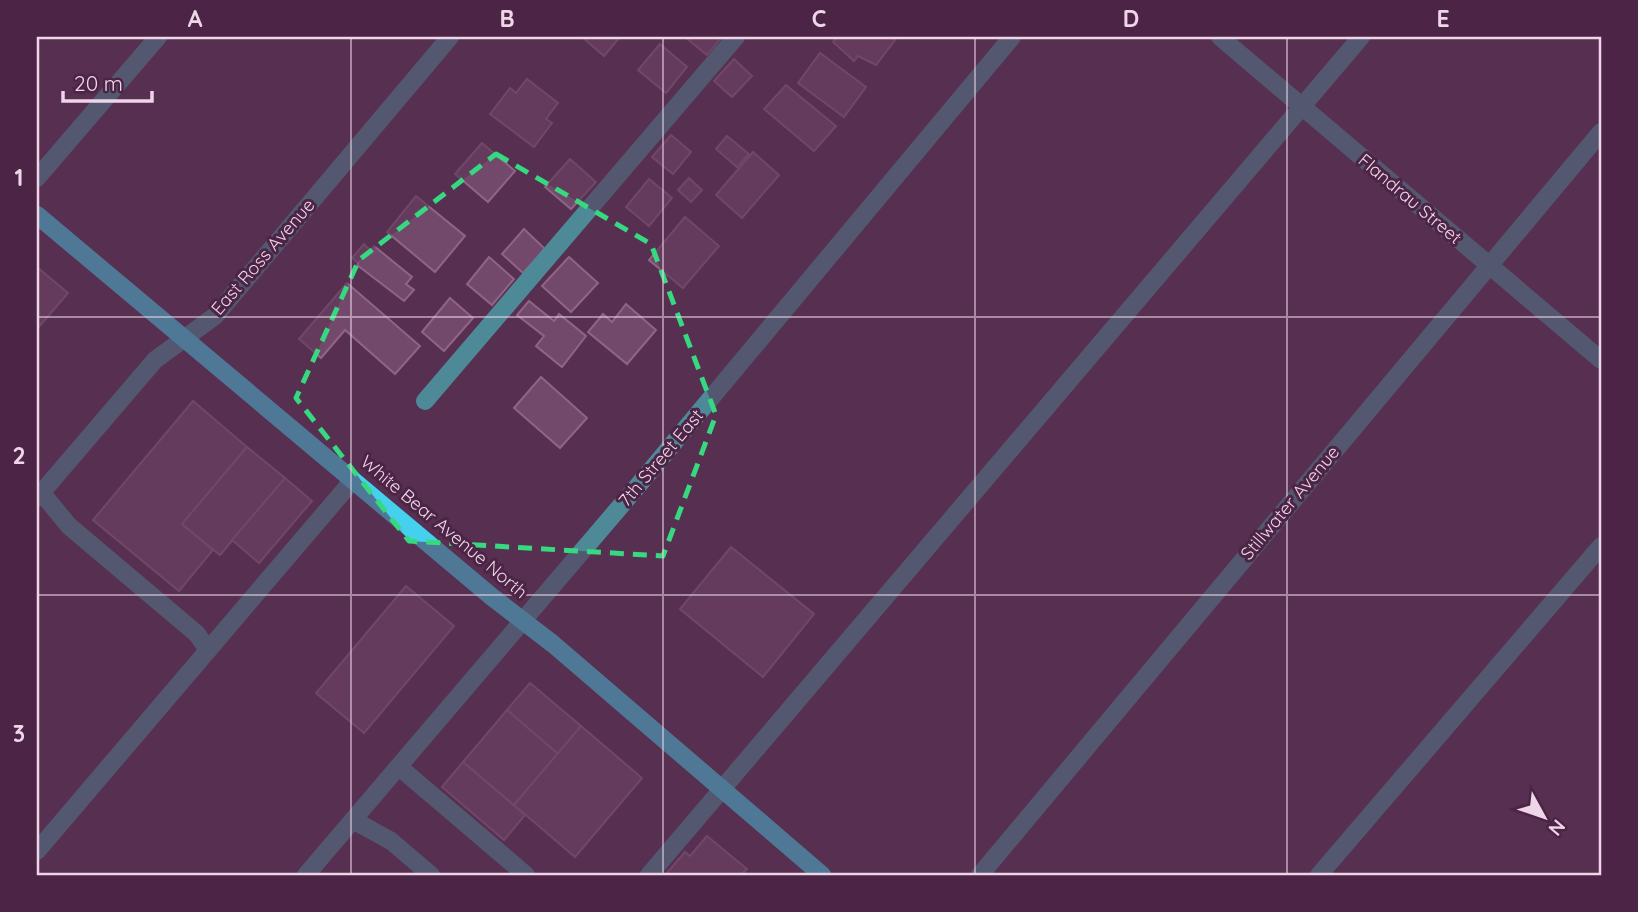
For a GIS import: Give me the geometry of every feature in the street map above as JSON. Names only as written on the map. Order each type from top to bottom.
[{"type":"main road","name":"White Bear Avenue North","points":[[37,215],[523,620],[822,875]]},
{"type":"street","points":[[37,178],[158,37]]},
{"type":"street","name":"East Ross Avenue","points":[[39,495],[155,360],[215,316],[450,37]]},
{"type":"street","points":[[425,401],[736,37]]},
{"type":"street","name":"7th Street East","points":[[306,875],[1012,37]]},
{"type":"street","name":"Flandrau Street","points":[[1220,37],[1601,360]]},
{"type":"street","points":[[649,875],[1361,37]]},
{"type":"street","name":"Stillwater Avenue","points":[[980,875],[1601,132]]},
{"type":"street","points":[[37,851],[353,480]]},
{"type":"street","points":[[39,495],[69,526],[197,634],[208,650]]},
{"type":"street","points":[[1319,875],[1601,546]]},
{"type":"street","points":[[398,767],[526,875]]},
{"type":"street","points":[[353,820],[391,841],[431,875]]},
{"type":"highlighted area","points":[[496,154],[651,244],[716,415],[663,556],[409,541],[296,398],[359,260]]},
{"type":"building","points":[[582,37],[620,37],[604,56]]},
{"type":"building","points":[[685,37],[722,37],[707,55]]},
{"type":"building","points":[[837,37],[891,37],[895,40],[876,65],[858,56],[854,61],[833,42]]},
{"type":"building","points":[[660,44],[687,67],[666,93],[638,70]]},
{"type":"building","points":[[820,53],[866,87],[844,117],[798,83]]},
{"type":"building","points":[[734,59],[752,76],[732,97],[714,81]]},
{"type":"building","points":[[527,79],[558,103],[546,119],[552,123],[534,147],[490,114],[510,88],[516,93]]},
{"type":"building","points":[[786,85],[836,126],[814,151],[764,109]]},
{"type":"building","points":[[671,135],[691,152],[673,174],[652,157]]},
{"type":"building","points":[[727,136],[749,154],[737,167],[716,149]]},
{"type":"building","points":[[482,143],[515,171],[488,202],[455,174]]},
{"type":"building","points":[[753,152],[779,175],[742,218],[716,195]]},
{"type":"building","points":[[570,159],[596,182],[571,209],[545,187]]},
{"type":"building","points":[[689,178],[702,190],[691,202],[678,190]]},
{"type":"building","points":[[649,179],[672,198],[649,226],[626,207]]},
{"type":"building","points":[[416,196],[465,236],[435,272],[387,232]]},
{"type":"building","points":[[685,217],[719,246],[683,288],[649,260]]},
{"type":"building","points":[[524,229],[545,249],[523,273],[502,254]]},
{"type":"building","points":[[364,244],[371,251],[374,246],[412,277],[406,284],[414,290],[404,301],[357,265],[352,258]]},
{"type":"building","points":[[489,257],[514,279],[492,305],[467,284]]},
{"type":"building","points":[[569,257],[598,283],[571,312],[542,286]]},
{"type":"building","points":[[37,267],[68,293],[37,329]]},
{"type":"building","points":[[347,283],[420,346],[395,374],[345,330],[321,358],[299,339]]},
{"type":"building","points":[[450,298],[473,318],[444,351],[422,332]]},
{"type":"building","points":[[529,301],[554,321],[559,314],[586,336],[562,367],[536,346],[544,336],[517,315]]},
{"type":"building","points":[[626,304],[656,330],[627,364],[588,332],[603,314],[612,322]]},
{"type":"building","points":[[541,377],[587,418],[560,448],[514,408]]},
{"type":"building","points":[[193,401],[247,447],[182,524],[213,550],[179,591],[93,520]]},
{"type":"building","points":[[247,447],[285,478],[220,555],[182,524]]},
{"type":"building","points":[[285,478],[312,501],[259,563],[232,540]]},
{"type":"building","points":[[731,547],[814,614],[763,677],[680,609]]},
{"type":"building","points":[[406,586],[454,626],[364,733],[316,693]]},
{"type":"building","points":[[530,683],[581,726],[558,754],[507,710]]},
{"type":"building","points":[[507,710],[558,754],[514,805],[463,762]]},
{"type":"building","points":[[581,726],[642,778],[575,857],[514,805]]},
{"type":"building","points":[[463,762],[525,815],[504,840],[442,787]]},
{"type":"building","points":[[707,836],[747,869],[741,875],[665,875],[685,852],[690,856]]}]
